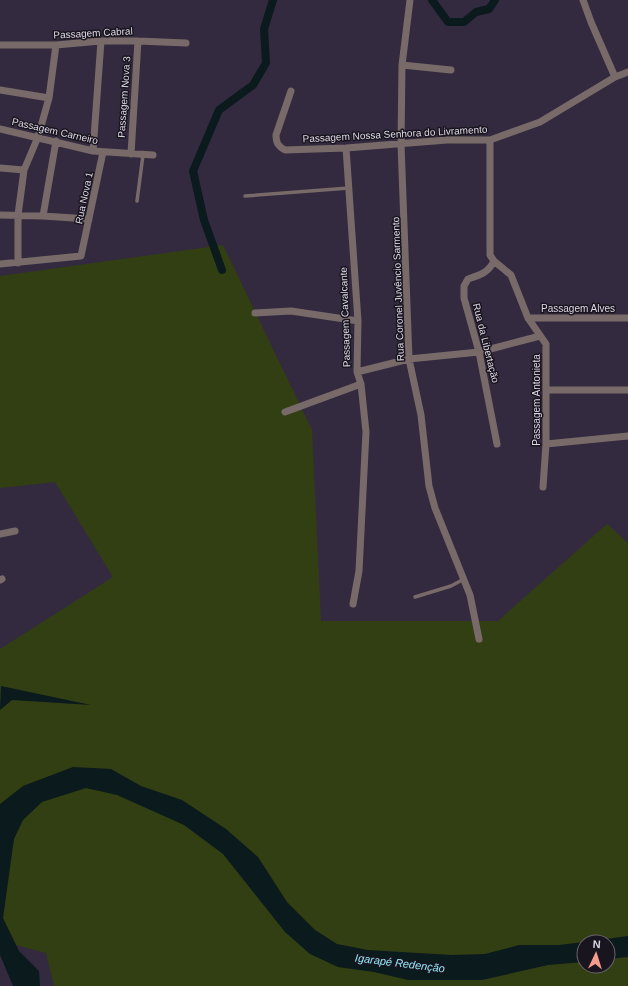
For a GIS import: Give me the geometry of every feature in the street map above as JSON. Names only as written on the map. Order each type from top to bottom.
[{"type":"street","name":"Rua Coronel Juvêncio Sarmento","points":[[410,0],[402,65],[401,144],[409,359],[420,415],[429,486],[434,508],[470,595],[479,639]]},
{"type":"street","points":[[583,0],[590,22],[615,77]]},
{"type":"street","points":[[93,151],[101,41]]},
{"type":"street","name":"Passagem Cabral","points":[[0,45],[56,45],[101,41],[186,43]]},
{"type":"street","name":"Passagem Nova 3","points":[[131,154],[138,41]]},
{"type":"street","points":[[0,264],[18,263],[18,215],[24,170],[38,137],[49,98],[56,45]]},
{"type":"street","points":[[402,65],[451,70]]},
{"type":"street","name":"Passagem Nossa Senhora do Livramento","points":[[290,91],[276,135],[276,142],[279,147],[286,150],[346,148],[447,140],[490,140],[540,122],[615,77],[628,72]]},
{"type":"street","points":[[0,90],[49,98]]},
{"type":"street","name":"Passagem Carneiro","points":[[0,129],[93,151],[153,155]]},
{"type":"street","points":[[490,140],[491,230],[489,247],[490,255],[494,261]]},
{"type":"street","points":[[43,216],[56,142]]},
{"type":"street","name":"Passagem Cavalcante","points":[[346,148],[358,321],[357,372],[361,384],[366,432],[359,571],[353,604]]},
{"type":"street","name":"Rua Nova 1","points":[[18,263],[81,256],[84,248],[103,152]]},
{"type":"street","points":[[0,168],[24,170]]},
{"type":"street","points":[[0,215],[90,219]]},
{"type":"street","name":"Passagem Antonieta","points":[[494,261],[511,275],[528,318],[546,344],[546,444],[543,486]]},
{"type":"street","name":"Rua da Libertação","points":[[494,261],[490,270],[468,280],[464,286],[464,298],[480,352],[497,444]]},
{"type":"street","points":[[255,313],[291,311],[358,321]]},
{"type":"street","name":"Passagem Alves","points":[[528,318],[628,318]]},
{"type":"street","points":[[357,372],[409,359],[480,352],[540,336]]},
{"type":"street","points":[[285,412],[361,384]]},
{"type":"street","points":[[547,390],[628,390]]},
{"type":"street","points":[[546,444],[628,436]]},
{"type":"street","points":[[0,534],[15,531]]},
{"type":"lane","points":[[137,201],[143,154]]},
{"type":"lane","points":[[245,196],[349,188]]},
{"type":"lane","points":[[416,597],[451,586],[464,579]]},
{"type":"green space","points":[[223,245],[312,430],[321,621],[498,621],[607,524],[628,543],[628,986],[54,986],[46,953],[0,941],[0,649],[113,577],[55,482],[0,488],[0,276]]},
{"type":"water","points":[[1,686],[91,705],[12,700],[0,710]]},
{"type":"water","name":"Igarapé Redenção","points":[[73,767],[111,769],[141,786],[182,800],[226,829],[258,857],[287,902],[315,930],[337,944],[368,950],[452,955],[485,954],[519,945],[559,945],[576,943],[576,963],[548,965],[482,980],[408,980],[374,972],[338,967],[310,954],[285,932],[223,854],[184,825],[117,795],[86,788],[42,802],[23,820],[14,839],[3,918],[19,951],[39,971],[40,986],[13,986],[0,955],[0,804],[23,786]]},
{"type":"water","points":[[628,936],[628,957],[616,958],[616,938]]},
{"type":"waterway","points":[[222,270],[204,220],[193,171],[219,110],[253,85],[266,63],[264,29],[273,0]]},
{"type":"waterway","points":[[432,0],[448,22],[464,22],[476,12],[489,9],[495,0]]}]
